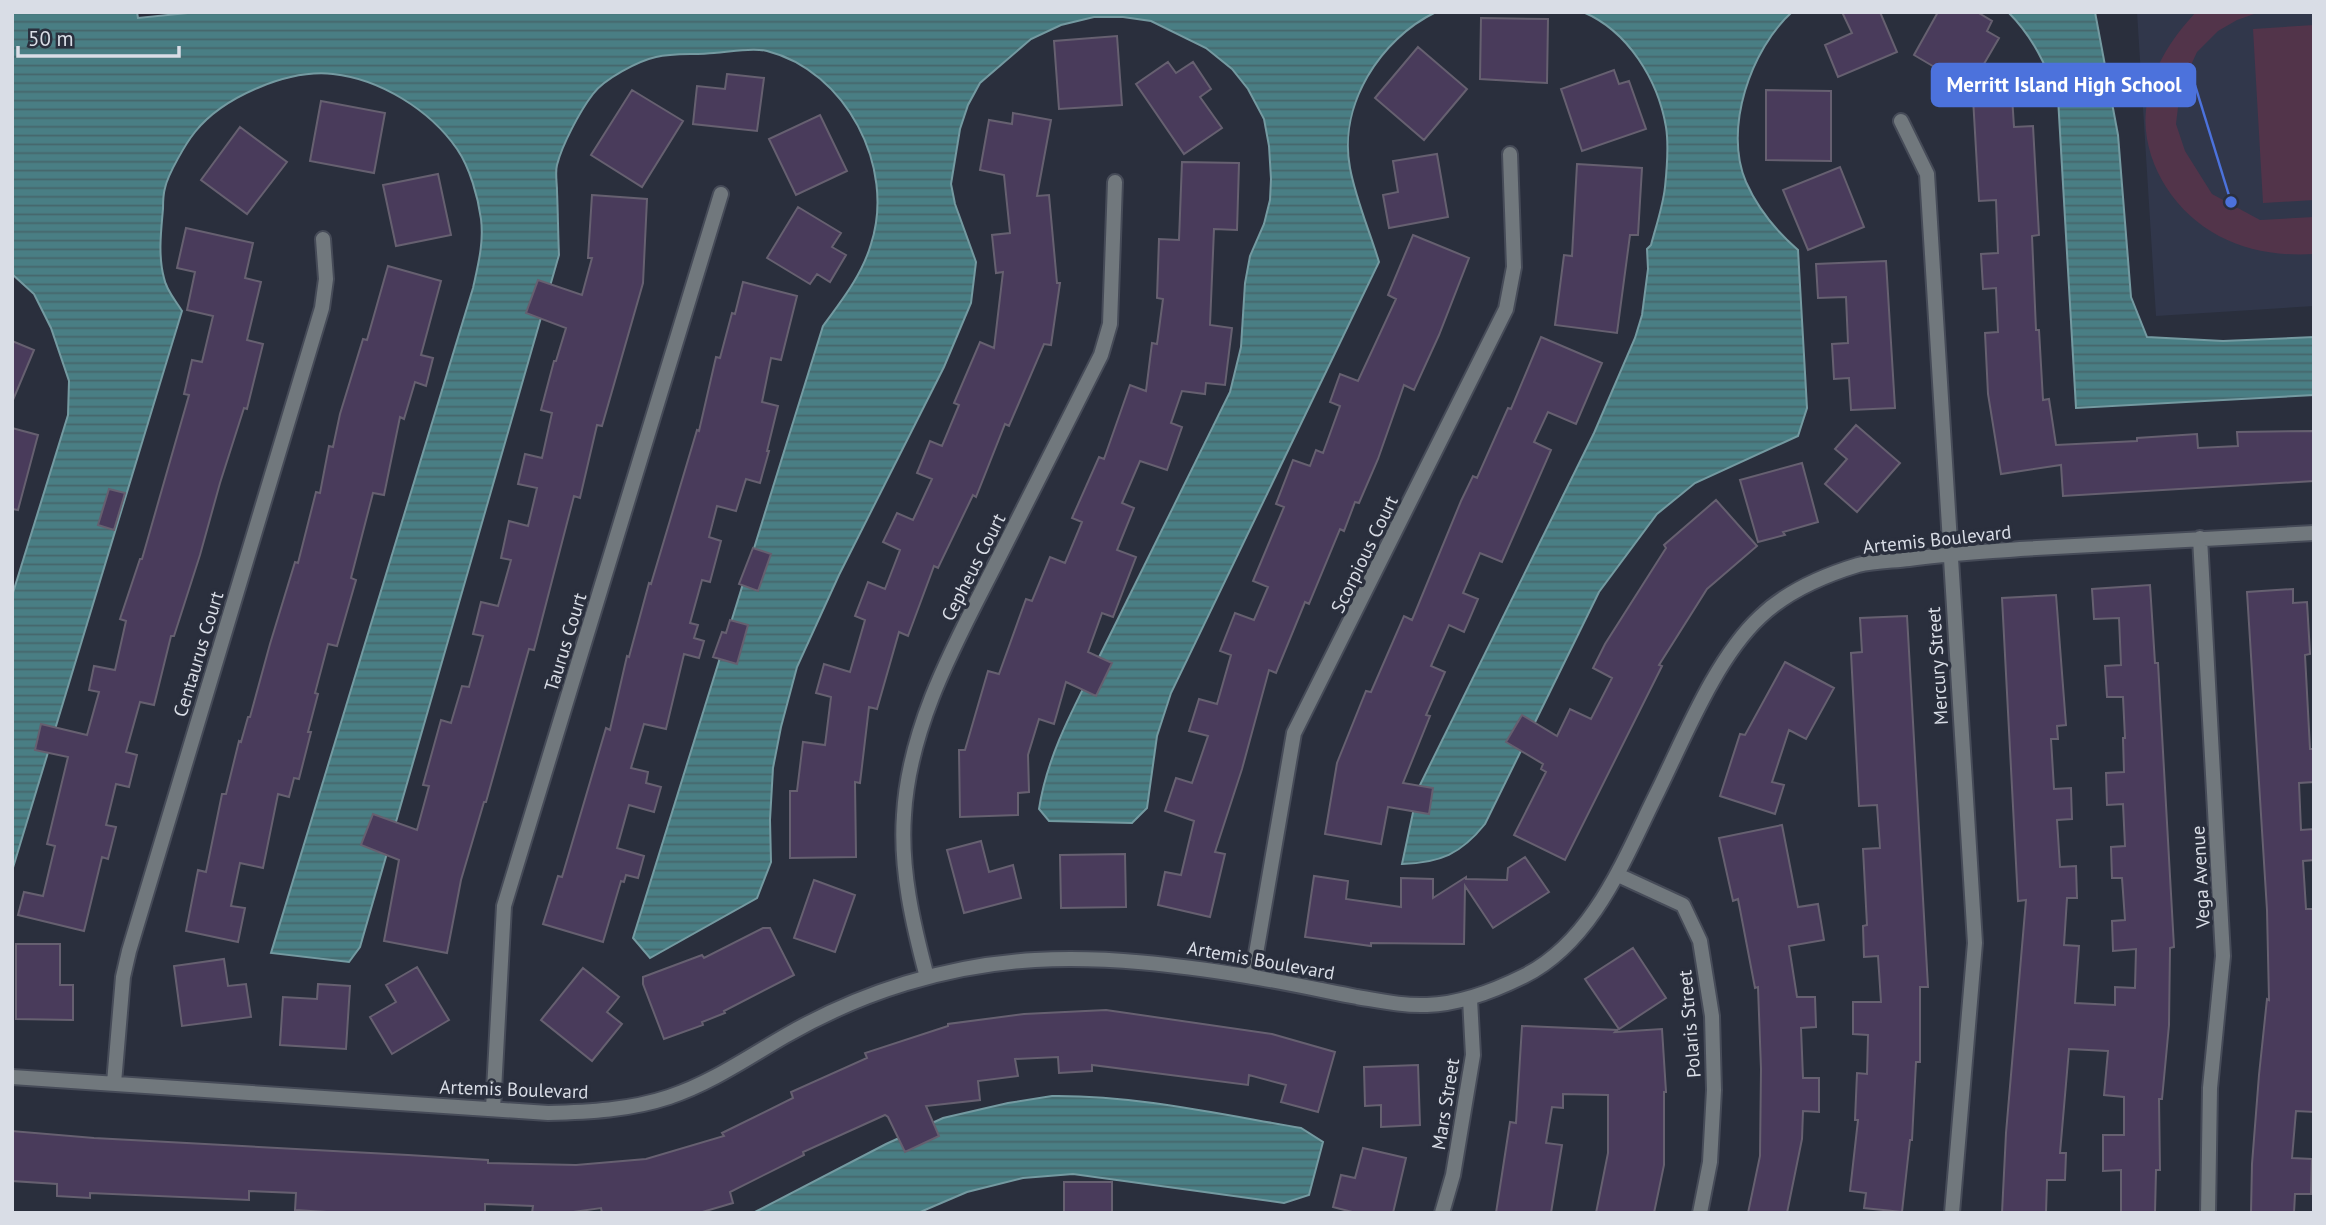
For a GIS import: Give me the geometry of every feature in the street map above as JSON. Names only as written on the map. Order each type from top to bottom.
[{"type":"street","name":"Mercury Street","points":[[1901,121],[1927,174],[1975,943],[1952,1213]]},
{"type":"street","name":"Scorpious Court","points":[[1252,977],[1294,733],[1506,309],[1514,267],[1510,154]]},
{"type":"street","name":"Cepheus Court","points":[[927,977],[917,941],[903,843],[904,813],[913,761],[929,704],[952,650],[1101,355],[1110,324],[1115,182]]},
{"type":"street","name":"Taurus Court","points":[[493,1109],[504,906],[721,194]]},
{"type":"street","name":"Centaurus Court","points":[[114,1083],[123,977],[322,308],[326,279],[323,239]]},
{"type":"street","name":"Artemis Boulevard","points":[[12,1077],[548,1113],[592,1112],[626,1108],[691,1090],[833,1010],[880,991],[927,977],[991,964],[1075,958],[1160,963],[1400,1005],[1433,1005],[1470,999],[1526,976],[1547,962],[1573,938],[1618,875],[1726,656],[1765,612],[1819,580],[1862,564],[1950,554],[2314,533]]},
{"type":"street","name":"Vega Avenue","points":[[2200,538],[2223,956],[2210,1088],[2208,1213]]},
{"type":"street","name":"Polaris Street","points":[[1618,875],[1683,905],[1700,941],[1712,1016],[1714,1090],[1710,1162],[1700,1213]]},
{"type":"street","name":"Mars Street","points":[[1442,1213],[1453,1175],[1473,1055],[1470,999]]},
{"type":"shaded area","points":[[12,12],[137,12],[138,18],[198,12],[1436,12],[1397,39],[1368,76],[1357,98],[1350,121],[1350,168],[1379,262],[1171,693],[1157,736],[1147,808],[1132,823],[1049,821],[1039,809],[1043,787],[1067,723],[1230,392],[1241,347],[1245,283],[1250,256],[1264,224],[1270,200],[1269,146],[1264,119],[1248,89],[1232,69],[1206,48],[1151,21],[1123,17],[1094,17],[1061,25],[1031,39],[980,83],[968,105],[960,129],[951,184],[955,204],[976,262],[971,303],[944,367],[839,575],[797,667],[773,768],[771,862],[757,898],[650,958],[633,938],[823,326],[857,277],[871,244],[877,214],[876,184],[870,154],[858,126],[841,101],[820,79],[795,62],[767,51],[656,57],[622,71],[598,88],[572,128],[557,165],[559,255],[360,947],[349,962],[271,953],[473,288],[482,228],[470,174],[446,135],[418,109],[368,82],[333,74],[296,76],[258,88],[222,107],[207,119],[187,143],[165,188],[160,244],[165,282],[182,311],[12,871],[12,596],[68,415],[69,381],[51,328],[34,294],[12,274]]},
{"type":"shaded area","points":[[1583,12],[1792,12],[1777,28],[1753,68],[1745,91],[1738,138],[1740,161],[1751,192],[1768,219],[1798,250],[1807,408],[1798,436],[1695,483],[1657,514],[1599,592],[1485,824],[1467,843],[1449,855],[1428,862],[1402,864],[1418,789],[1594,433],[1635,338],[1642,315],[1648,269],[1647,249],[1651,245],[1665,187],[1668,149],[1666,127],[1656,92],[1638,59],[1614,31]]},
{"type":"shaded area","points":[[2008,12],[2095,12],[2118,135],[2131,297],[2147,337],[2223,341],[2314,337],[2314,395],[2076,408],[2058,98],[2038,52],[2025,31]]},
{"type":"shaded area","points":[[2137,12],[2314,12],[2314,306],[2156,316]]},
{"type":"shaded area","points":[[2196,12],[2275,12],[2257,13],[2237,20],[2218,31],[2197,52],[2179,99],[2176,124],[2185,151],[2212,194],[2260,220],[2314,217],[2314,254],[2270,252],[2250,248],[2212,232],[2179,205],[2157,169],[2146,130],[2148,96],[2163,57]]},
{"type":"shaded area","points":[[2314,25],[2314,200],[2263,203],[2253,29]]},
{"type":"shaded area","points":[[1052,1096],[1146,1102],[1301,1128],[1323,1142],[1309,1195],[1284,1203],[1073,1174],[1023,1178],[967,1192],[918,1213],[753,1213],[886,1144],[943,1118]]},
{"type":"building","points":[[1842,12],[1880,12],[1897,52],[1838,77],[1825,45],[1852,33]]},
{"type":"building","points":[[1938,12],[1977,12],[1992,21],[1987,31],[1999,38],[1970,88],[1914,55]]},
{"type":"building","points":[[1481,18],[1548,19],[1547,83],[1480,79]]},
{"type":"building","points":[[1117,36],[1122,105],[1059,109],[1054,41]]},
{"type":"building","points":[[1418,47],[1467,89],[1424,140],[1375,98]]},
{"type":"building","points":[[1168,62],[1176,73],[1193,62],[1211,89],[1200,97],[1222,128],[1184,154],[1136,84]]},
{"type":"building","points":[[1614,70],[1619,84],[1629,81],[1646,129],[1582,151],[1561,89]]},
{"type":"building","points":[[727,74],[764,78],[757,131],[693,124],[697,86],[725,89]]},
{"type":"building","points":[[632,90],[683,121],[642,187],[591,155]]},
{"type":"building","points":[[1766,90],[1831,91],[1831,161],[1766,160]]},
{"type":"building","points":[[2012,96],[2014,127],[2033,126],[2039,235],[2032,236],[2036,330],[2039,330],[2043,400],[2049,399],[2056,445],[2137,441],[2137,438],[2197,434],[2198,448],[2238,446],[2237,432],[2314,431],[2314,481],[2063,496],[2061,465],[2001,474],[1988,394],[1985,333],[1998,332],[1996,288],[1983,289],[1981,254],[1998,253],[1996,200],[1979,201],[1973,98]]},
{"type":"building","points":[[321,101],[385,113],[374,173],[310,161]]},
{"type":"building","points":[[1013,113],[1051,120],[1037,196],[1049,195],[1057,283],[1060,283],[1051,345],[1044,344],[1009,426],[1005,424],[976,497],[973,495],[938,568],[934,566],[908,636],[899,632],[877,709],[869,707],[860,783],[855,782],[856,857],[790,858],[790,791],[797,791],[803,742],[825,745],[831,697],[816,693],[824,664],[850,672],[865,620],[855,616],[868,582],[885,589],[900,550],[883,542],[897,513],[913,520],[932,479],[917,473],[930,441],[942,446],[959,405],[954,403],[980,342],[994,348],[1003,272],[996,273],[992,235],[1010,233],[1004,175],[980,170],[989,120],[1012,124]]},
{"type":"building","points":[[820,115],[847,171],[796,195],[769,139]]},
{"type":"building","points":[[240,127],[287,162],[247,214],[201,180]]},
{"type":"building","points":[[1437,154],[1448,217],[1389,228],[1383,195],[1398,192],[1393,161]]},
{"type":"building","points":[[1182,162],[1239,163],[1237,230],[1214,229],[1210,325],[1232,328],[1225,385],[1206,383],[1205,394],[1182,391],[1171,423],[1182,427],[1167,470],[1140,461],[1122,503],[1134,508],[1117,550],[1136,557],[1113,617],[1102,613],[1088,652],[1112,663],[1096,696],[1066,682],[1054,724],[1039,719],[1028,755],[1029,792],[1018,793],[1018,815],[960,817],[959,750],[965,750],[988,671],[999,674],[1026,599],[1032,601],[1050,557],[1065,563],[1082,522],[1072,518],[1099,457],[1104,459],[1130,385],[1146,391],[1152,343],[1157,344],[1163,299],[1157,298],[1159,239],[1179,240]]},
{"type":"building","points":[[1577,164],[1642,168],[1638,235],[1630,235],[1617,333],[1555,325],[1564,255],[1572,256]]},
{"type":"building","points":[[1840,167],[1864,227],[1808,250],[1783,190]]},
{"type":"building","points":[[438,174],[451,235],[396,246],[383,185]]},
{"type":"building","points":[[592,195],[647,199],[643,283],[602,426],[597,425],[580,498],[574,496],[534,650],[529,649],[461,880],[447,953],[384,941],[399,860],[361,845],[373,814],[417,830],[429,786],[423,785],[441,720],[451,723],[462,686],[469,687],[483,636],[473,634],[481,602],[498,606],[511,560],[501,558],[509,521],[528,526],[537,488],[518,484],[525,454],[542,458],[552,413],[541,410],[566,328],[526,313],[538,280],[582,295],[592,258],[588,258]]},
{"type":"building","points":[[798,207],[841,233],[832,247],[846,255],[830,282],[817,274],[810,284],[767,258]]},
{"type":"building","points":[[186,228],[253,243],[245,278],[261,282],[247,340],[263,344],[247,409],[244,408],[200,555],[174,636],[171,636],[154,705],[140,702],[126,752],[137,755],[129,787],[116,784],[106,825],[116,827],[108,859],[102,857],[84,931],[18,915],[24,892],[43,896],[55,846],[47,844],[68,757],[35,750],[41,724],[87,735],[99,692],[89,690],[94,666],[115,670],[126,621],[120,619],[142,559],[189,395],[184,394],[192,360],[202,362],[213,316],[187,310],[195,272],[177,268]]},
{"type":"building","points":[[1413,235],[1469,258],[1414,390],[1404,385],[1359,503],[1355,502],[1344,531],[1340,529],[1309,604],[1305,602],[1276,673],[1269,670],[1242,769],[1215,852],[1225,854],[1210,917],[1158,905],[1165,872],[1181,875],[1194,821],[1165,811],[1176,778],[1192,783],[1208,736],[1189,731],[1199,699],[1217,704],[1231,655],[1220,651],[1235,613],[1254,620],[1268,587],[1253,581],[1284,507],[1276,504],[1293,460],[1310,466],[1316,450],[1323,453],[1340,406],[1330,402],[1340,374],[1358,381],[1396,299],[1388,295]]},
{"type":"building","points":[[1886,261],[1895,408],[1851,410],[1849,378],[1834,379],[1832,344],[1848,343],[1846,297],[1818,298],[1816,264]]},
{"type":"building","points":[[388,266],[441,281],[421,355],[433,358],[426,386],[415,382],[404,419],[400,417],[384,495],[373,493],[351,578],[356,580],[337,646],[328,644],[315,693],[318,694],[308,732],[311,732],[299,779],[294,778],[289,797],[278,794],[263,868],[240,863],[231,906],[245,908],[238,942],[186,931],[198,870],[206,872],[222,794],[226,794],[239,741],[241,742],[250,717],[295,562],[298,563],[316,492],[320,493],[329,446],[333,447],[340,414],[363,339],[367,340]]},
{"type":"building","points":[[743,282],[797,296],[781,360],[771,358],[762,402],[778,406],[769,451],[760,483],[746,479],[736,511],[717,506],[709,537],[721,541],[710,582],[702,580],[690,623],[698,625],[694,638],[704,641],[699,658],[684,654],[666,729],[644,724],[631,768],[648,772],[646,783],[661,787],[654,812],[629,805],[617,848],[644,856],[638,878],[626,875],[624,882],[621,881],[603,942],[543,924],[558,876],[562,877],[606,728],[610,730],[627,656],[629,657],[697,430],[699,431],[716,357],[720,358]]},
{"type":"building","points":[[1541,337],[1602,363],[1576,424],[1548,412],[1534,442],[1551,450],[1502,562],[1480,553],[1463,593],[1478,599],[1464,632],[1449,625],[1431,666],[1445,672],[1426,715],[1430,716],[1403,783],[1433,788],[1429,814],[1388,807],[1381,844],[1325,834],[1337,763],[1366,691],[1371,692],[1404,616],[1412,620],[1461,501],[1473,476],[1477,478],[1508,408],[1511,409]]},
{"type":"building","points":[[12,341],[34,350],[13,400],[12,400]]},
{"type":"building","points":[[1856,425],[1900,463],[1857,512],[1825,484],[1847,459],[1835,449]]},
{"type":"building","points":[[12,428],[38,435],[18,510],[12,509]]},
{"type":"building","points":[[1802,463],[1818,522],[1758,542],[1740,480]]},
{"type":"building","points":[[109,489],[125,493],[114,530],[98,525]]},
{"type":"building","points":[[1716,500],[1757,546],[1707,589],[1659,665],[1662,666],[1565,860],[1514,835],[1546,772],[1541,769],[1543,764],[1506,742],[1522,715],[1557,736],[1570,709],[1591,719],[1612,678],[1593,668],[1605,644],[1666,548],[1664,545]]},
{"type":"building","points":[[753,548],[771,554],[758,591],[739,584]]},
{"type":"building","points":[[2150,585],[2155,663],[2158,663],[2174,947],[2170,948],[2169,1025],[2162,1099],[2159,1099],[2160,1170],[2156,1170],[2155,1213],[2121,1213],[2121,1170],[2103,1171],[2103,1135],[2124,1135],[2124,1097],[2104,1095],[2108,1051],[2069,1049],[2060,1153],[2066,1153],[2065,1180],[2047,1180],[2046,1213],[2002,1213],[2006,1133],[2026,900],[2018,901],[2002,598],[2056,595],[2066,725],[2057,726],[2058,739],[2051,739],[2054,789],[2071,788],[2072,819],[2057,820],[2060,867],[2076,866],[2077,898],[2067,898],[2064,945],[2079,946],[2075,1003],[2115,1005],[2115,987],[2135,988],[2136,949],[2113,951],[2112,921],[2125,920],[2122,878],[2112,878],[2111,847],[2125,846],[2123,804],[2107,805],[2106,773],[2124,772],[2125,738],[2123,697],[2107,697],[2105,666],[2121,665],[2119,618],[2094,619],[2092,589]]},
{"type":"building","points":[[2293,589],[2293,603],[2307,602],[2310,654],[2305,655],[2310,749],[2314,749],[2314,782],[2299,783],[2301,830],[2314,829],[2314,860],[2303,861],[2306,909],[2314,909],[2314,1112],[2296,1111],[2292,1158],[2312,1159],[2311,1194],[2295,1194],[2294,1213],[2251,1213],[2259,1075],[2267,999],[2269,1000],[2267,910],[2247,592]]},
{"type":"building","points":[[1907,616],[1928,987],[1920,987],[1920,1062],[1916,1062],[1912,1140],[1902,1212],[1864,1208],[1866,1193],[1850,1191],[1858,1120],[1855,1120],[1857,1073],[1867,1074],[1868,1035],[1853,1034],[1853,1002],[1881,1002],[1878,956],[1864,957],[1863,926],[1867,925],[1863,849],[1880,848],[1877,805],[1859,806],[1851,653],[1862,652],[1860,618]]},
{"type":"building","points":[[730,620],[748,625],[737,664],[713,657],[722,632],[726,633]]},
{"type":"building","points":[[1785,662],[1834,688],[1806,739],[1789,730],[1772,782],[1784,785],[1775,814],[1720,796],[1740,734],[1745,735]]},
{"type":"building","points":[[1782,825],[1798,907],[1818,904],[1824,940],[1789,946],[1797,997],[1815,997],[1816,1027],[1801,1028],[1803,1078],[1819,1078],[1819,1112],[1803,1111],[1802,1139],[1787,1213],[1748,1213],[1760,1156],[1758,987],[1755,988],[1738,899],[1733,901],[1719,838]]},
{"type":"building","points":[[981,841],[989,872],[1013,865],[1021,898],[964,913],[947,850]]},
{"type":"building","points":[[1125,854],[1126,907],[1061,908],[1060,855]]},
{"type":"building","points":[[1525,857],[1549,892],[1493,928],[1465,886],[1464,944],[1371,943],[1371,946],[1305,937],[1314,876],[1348,881],[1346,899],[1401,907],[1401,878],[1433,879],[1433,898],[1466,877],[1507,880],[1508,868]]},
{"type":"building","points":[[814,880],[855,895],[835,952],[794,938]]},
{"type":"building","points":[[763,928],[770,928],[794,975],[724,1011],[725,1013],[702,1022],[703,1025],[664,1039],[643,984],[643,977],[702,955],[704,958]]},
{"type":"building","points":[[16,944],[60,944],[60,985],[73,985],[73,1020],[16,1019]]},
{"type":"building","points":[[1633,948],[1666,998],[1619,1029],[1585,979]]},
{"type":"building","points":[[224,959],[228,986],[246,984],[251,1017],[182,1026],[174,966]]},
{"type":"building","points":[[417,967],[449,1020],[392,1054],[370,1017],[396,1002],[386,985]]},
{"type":"building","points":[[583,968],[619,997],[607,1012],[622,1024],[592,1061],[541,1020]]},
{"type":"building","points":[[318,984],[350,986],[346,1049],[280,1045],[283,997],[317,999]]},
{"type":"building","points":[[1106,1010],[1272,1034],[1335,1052],[1318,1112],[1281,1102],[1286,1085],[1249,1075],[1248,1085],[1092,1065],[1092,1071],[1059,1073],[1058,1057],[1015,1059],[1018,1076],[978,1081],[980,1100],[926,1106],[939,1136],[905,1152],[885,1115],[803,1152],[804,1155],[730,1192],[733,1203],[699,1213],[602,1213],[601,1208],[566,1213],[532,1213],[533,1206],[485,1204],[485,1213],[343,1213],[295,1210],[296,1193],[249,1191],[249,1200],[90,1193],[90,1198],[57,1196],[57,1184],[12,1181],[12,1131],[488,1160],[488,1163],[576,1165],[646,1159],[724,1136],[722,1133],[793,1098],[791,1092],[867,1058],[865,1053],[948,1024],[1024,1014]]},
{"type":"building","points":[[1522,1026],[1617,1030],[1615,1032],[1662,1029],[1666,1092],[1664,1165],[1654,1213],[1596,1213],[1608,1153],[1608,1095],[1563,1094],[1563,1108],[1552,1107],[1546,1143],[1562,1145],[1551,1213],[1496,1213],[1510,1122],[1516,1123]]},
{"type":"building","points":[[1418,1065],[1420,1125],[1381,1127],[1381,1105],[1365,1106],[1364,1067]]},
{"type":"building","points":[[1363,1148],[1406,1158],[1393,1213],[1356,1213],[1333,1207],[1341,1175],[1355,1178]]},
{"type":"building","points":[[1064,1182],[1112,1182],[1112,1213],[1064,1213]]},
{"type":"place","name":"Merritt Island High School","points":[[2231,202]]}]
